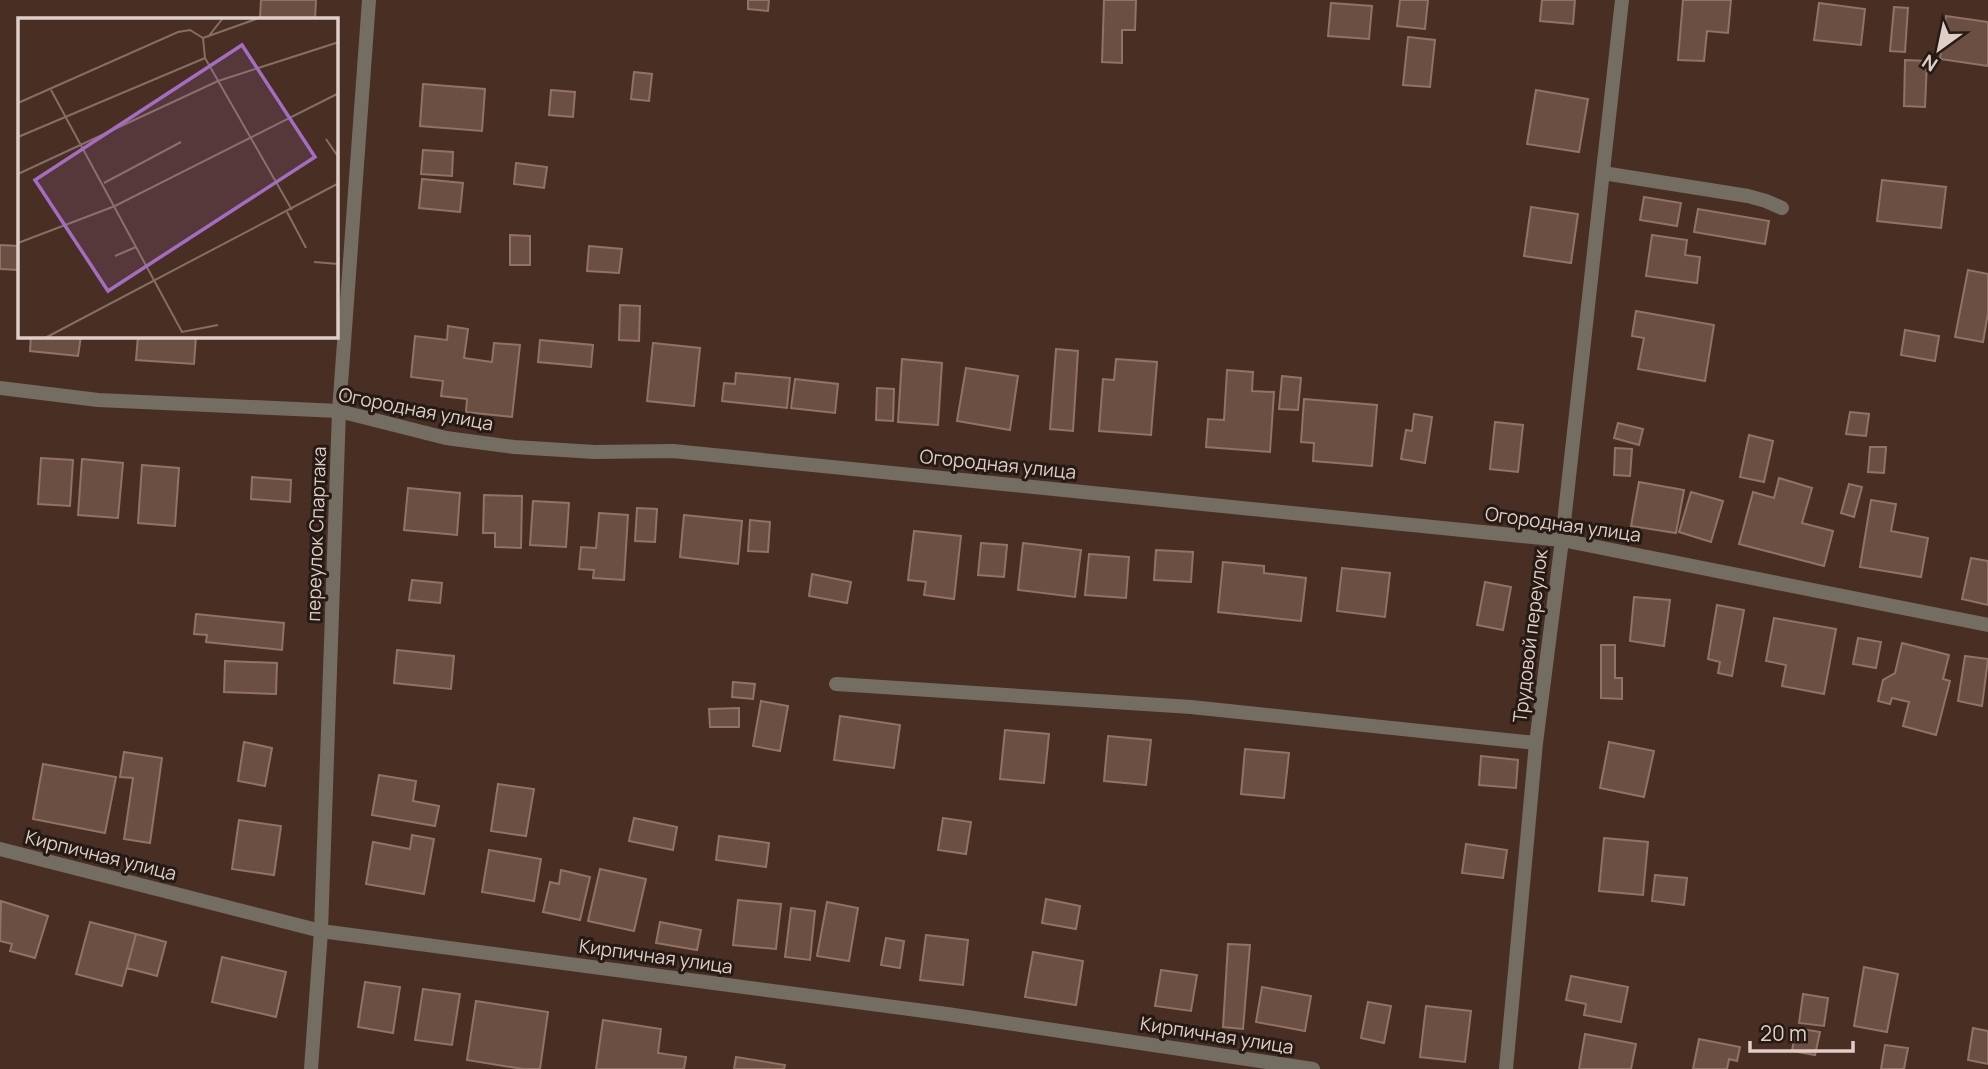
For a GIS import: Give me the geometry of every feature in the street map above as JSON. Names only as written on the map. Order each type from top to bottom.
[{"type":"street","name":"переулок Спартака","points":[[311,1069],[321,931],[339,411],[369,0]]},
{"type":"street","name":"Трудовой переулок","points":[[1506,1069],[1536,743],[1562,540],[1622,0]]},
{"type":"street","points":[[1603,173],[1748,196],[1782,208]]},
{"type":"street","name":"Огородная улица","points":[[0,388],[98,400],[339,411],[446,438],[514,447],[596,452],[673,451],[1562,540],[1988,625]]},
{"type":"street","points":[[836,684],[1191,707],[1536,743]]},
{"type":"street","name":"Кирпичная улица","points":[[0,849],[321,931],[947,1014],[1313,1069]]},
{"type":"building","points":[[261,0],[316,0],[315,18],[260,18]]},
{"type":"building","points":[[748,0],[769,0],[768,11],[748,9]]},
{"type":"building","points":[[1104,0],[1136,0],[1135,30],[1122,30],[1122,63],[1102,62]]},
{"type":"building","points":[[1400,0],[1428,0],[1425,29],[1397,26]]},
{"type":"building","points":[[1542,0],[1575,0],[1573,24],[1540,21]]},
{"type":"building","points":[[1683,0],[1731,0],[1728,33],[1707,31],[1704,61],[1678,60]]},
{"type":"building","points":[[1331,3],[1372,6],[1369,39],[1328,36]]},
{"type":"building","points":[[1819,3],[1865,9],[1861,45],[1814,40]]},
{"type":"building","points":[[1894,7],[1908,8],[1905,52],[1890,51]]},
{"type":"building","points":[[1946,16],[1988,22],[1988,66],[1940,59]]},
{"type":"building","points":[[1408,37],[1435,40],[1430,87],[1403,85]]},
{"type":"building","points":[[1905,60],[1927,61],[1925,107],[1904,106]]},
{"type":"building","points":[[634,72],[652,74],[649,101],[631,99]]},
{"type":"building","points":[[423,84],[485,89],[482,131],[420,126]]},
{"type":"building","points":[[551,90],[575,92],[573,117],[549,115]]},
{"type":"building","points":[[1536,90],[1588,99],[1579,152],[1527,144]]},
{"type":"building","points":[[423,150],[453,152],[452,176],[421,174]]},
{"type":"building","points":[[516,163],[547,167],[544,188],[514,184]]},
{"type":"building","points":[[422,179],[463,183],[460,212],[419,208]]},
{"type":"building","points":[[1882,180],[1946,187],[1941,228],[1877,221]]},
{"type":"building","points":[[1644,197],[1681,203],[1677,226],[1640,220]]},
{"type":"building","points":[[1531,207],[1578,214],[1571,263],[1524,256]]},
{"type":"building","points":[[1698,209],[1769,221],[1765,244],[1694,232]]},
{"type":"building","points":[[510,235],[530,236],[530,265],[510,265]]},
{"type":"building","points":[[1652,235],[1687,240],[1685,255],[1700,257],[1697,283],[1646,276]]},
{"type":"building","points":[[0,245],[18,246],[18,270],[0,269]]},
{"type":"building","points":[[589,246],[622,249],[619,273],[587,271]]},
{"type":"building","points":[[1968,270],[1988,274],[1988,313],[1983,342],[1955,337]]},
{"type":"building","points":[[620,305],[640,306],[639,341],[619,340]]},
{"type":"building","points":[[1636,311],[1714,325],[1705,381],[1638,369],[1644,338],[1632,336]]},
{"type":"building","points":[[448,326],[468,329],[464,358],[492,362],[494,343],[520,345],[512,417],[466,412],[467,399],[441,396],[443,381],[411,377],[415,336],[447,340]]},
{"type":"building","points":[[1905,330],[1939,336],[1935,361],[1901,355]]},
{"type":"building","points":[[31,338],[81,338],[78,356],[30,351]]},
{"type":"building","points":[[138,338],[196,338],[194,364],[136,360]]},
{"type":"building","points":[[540,340],[593,345],[591,367],[538,362]]},
{"type":"building","points":[[653,343],[700,348],[694,406],[647,401]]},
{"type":"building","points":[[1056,349],[1078,351],[1073,431],[1050,429]]},
{"type":"building","points":[[902,359],[942,363],[938,425],[898,422]]},
{"type":"building","points":[[1116,359],[1157,362],[1151,435],[1099,431],[1103,379],[1114,380]]},
{"type":"building","points":[[966,368],[1018,376],[1010,430],[957,421]]},
{"type":"building","points":[[1227,370],[1253,372],[1252,391],[1274,392],[1270,452],[1206,447],[1208,419],[1224,420]]},
{"type":"building","points":[[736,373],[790,378],[787,408],[722,401],[724,383],[735,384]]},
{"type":"building","points":[[1282,376],[1301,378],[1298,410],[1279,409]]},
{"type":"building","points":[[795,379],[838,384],[835,413],[791,408]]},
{"type":"building","points":[[877,388],[894,389],[893,421],[876,420]]},
{"type":"building","points":[[1304,399],[1377,405],[1372,466],[1313,461],[1314,443],[1301,442]]},
{"type":"building","points":[[1850,412],[1869,414],[1866,436],[1846,434]]},
{"type":"building","points":[[1414,414],[1432,417],[1425,463],[1401,459],[1406,430],[1412,431]]},
{"type":"building","points":[[1495,422],[1523,425],[1518,472],[1490,469]]},
{"type":"building","points":[[1618,423],[1643,429],[1639,445],[1614,438]]},
{"type":"building","points":[[1749,435],[1773,441],[1764,482],[1740,477]]},
{"type":"building","points":[[1870,447],[1886,447],[1884,473],[1868,472]]},
{"type":"building","points":[[1615,448],[1632,449],[1630,476],[1614,475]]},
{"type":"building","points":[[41,458],[73,460],[70,506],[38,504]]},
{"type":"building","points":[[82,459],[123,463],[118,518],[78,515]]},
{"type":"building","points":[[142,465],[179,468],[175,526],[138,523]]},
{"type":"building","points":[[252,477],[291,480],[290,502],[251,499]]},
{"type":"building","points":[[1779,478],[1812,488],[1802,523],[1833,531],[1824,566],[1739,544],[1753,492],[1774,498]]},
{"type":"building","points":[[1639,482],[1684,490],[1676,533],[1631,526]]},
{"type":"building","points":[[1849,484],[1862,487],[1854,517],[1841,513]]},
{"type":"building","points":[[408,488],[460,493],[457,535],[404,530]]},
{"type":"building","points":[[1691,492],[1723,501],[1711,542],[1679,532]]},
{"type":"building","points":[[484,495],[522,496],[521,548],[495,547],[495,533],[483,533]]},
{"type":"building","points":[[1871,500],[1896,504],[1891,531],[1928,538],[1921,577],[1860,567]]},
{"type":"building","points":[[533,501],[569,503],[566,547],[530,545]]},
{"type":"building","points":[[637,508],[657,509],[655,542],[635,541]]},
{"type":"building","points":[[599,513],[628,515],[624,580],[593,578],[594,570],[579,569],[581,547],[596,548]]},
{"type":"building","points":[[684,515],[742,521],[738,564],[680,557]]},
{"type":"building","points":[[750,520],[770,522],[768,552],[748,551]]},
{"type":"building","points":[[914,531],[961,536],[954,599],[924,595],[926,582],[908,580]]},
{"type":"building","points":[[981,543],[1007,545],[1004,577],[978,575]]},
{"type":"building","points":[[1023,543],[1081,550],[1075,597],[1018,590]]},
{"type":"building","points":[[1156,550],[1193,552],[1191,582],[1154,580]]},
{"type":"building","points":[[1089,554],[1129,557],[1126,598],[1085,595]]},
{"type":"building","points":[[1971,558],[1988,561],[1988,605],[1962,599]]},
{"type":"building","points":[[1223,562],[1264,566],[1264,573],[1306,578],[1301,621],[1218,612]]},
{"type":"building","points":[[1342,568],[1390,573],[1385,617],[1337,611]]},
{"type":"building","points":[[812,574],[851,582],[847,603],[809,596]]},
{"type":"building","points":[[412,580],[442,583],[440,603],[409,600]]},
{"type":"building","points":[[1485,582],[1511,587],[1503,630],[1477,625]]},
{"type":"building","points":[[1634,597],[1670,600],[1664,646],[1630,641]]},
{"type":"building","points":[[1717,605],[1744,610],[1732,676],[1718,673],[1720,662],[1708,659]]},
{"type":"building","points":[[196,614],[284,623],[282,650],[206,642],[207,635],[194,634]]},
{"type":"building","points":[[1774,618],[1836,629],[1824,694],[1782,686],[1786,665],[1766,661]]},
{"type":"building","points":[[1858,638],[1881,642],[1876,668],[1853,664]]},
{"type":"building","points":[[1902,643],[1949,655],[1943,679],[1950,681],[1936,735],[1903,726],[1909,702],[1892,698],[1890,704],[1878,701],[1883,680],[1895,673]]},
{"type":"building","points":[[1601,645],[1615,645],[1615,678],[1622,678],[1622,699],[1601,698]]},
{"type":"building","points":[[397,650],[454,656],[451,689],[394,683]]},
{"type":"building","points":[[1965,656],[1988,659],[1982,706],[1958,701]]},
{"type":"building","points":[[225,661],[277,663],[276,694],[224,692]]},
{"type":"building","points":[[733,682],[755,684],[753,699],[732,697]]},
{"type":"building","points":[[761,701],[788,706],[780,751],[753,746]]},
{"type":"building","points":[[739,708],[739,727],[710,727],[709,709]]},
{"type":"building","points":[[840,716],[900,725],[894,768],[834,760]]},
{"type":"building","points":[[1005,730],[1049,734],[1044,783],[1000,779]]},
{"type":"building","points":[[1108,736],[1151,740],[1146,785],[1104,781]]},
{"type":"building","points":[[244,742],[272,748],[265,786],[238,781]]},
{"type":"building","points":[[1609,742],[1654,751],[1644,797],[1600,788]]},
{"type":"building","points":[[1245,749],[1289,753],[1284,798],[1241,794]]},
{"type":"building","points":[[124,752],[162,758],[150,843],[124,839],[133,778],[120,777]]},
{"type":"building","points":[[1481,756],[1518,760],[1516,788],[1479,785]]},
{"type":"building","points":[[43,764],[116,777],[105,833],[33,819]]},
{"type":"building","points":[[379,775],[416,781],[413,801],[439,806],[435,826],[372,815]]},
{"type":"building","points":[[498,784],[534,789],[526,836],[491,831]]},
{"type":"building","points":[[634,818],[677,827],[673,850],[629,841]]},
{"type":"building","points":[[943,818],[971,822],[966,854],[938,850]]},
{"type":"building","points":[[239,820],[281,826],[274,875],[232,869]]},
{"type":"building","points":[[412,835],[434,839],[424,894],[366,884],[373,842],[410,849]]},
{"type":"building","points":[[719,836],[769,843],[766,867],[716,860]]},
{"type":"building","points":[[1604,838],[1648,842],[1643,895],[1599,891]]},
{"type":"building","points":[[1466,844],[1507,850],[1503,878],[1462,873]]},
{"type":"building","points":[[489,850],[541,859],[534,901],[482,892]]},
{"type":"building","points":[[600,869],[646,879],[634,931],[588,921]]},
{"type":"building","points":[[561,870],[590,877],[580,920],[543,912],[550,882],[559,884]]},
{"type":"building","points":[[1655,875],[1687,878],[1684,905],[1652,901]]},
{"type":"building","points":[[1046,899],[1080,906],[1076,929],[1042,923]]},
{"type":"building","points":[[738,900],[781,904],[776,949],[733,945]]},
{"type":"building","points":[[1,901],[48,916],[35,958],[10,951],[12,944],[0,941]]},
{"type":"building","points":[[827,902],[858,908],[849,961],[817,956]]},
{"type":"building","points":[[791,908],[815,911],[810,960],[785,957]]},
{"type":"building","points":[[90,922],[136,934],[122,986],[76,974]]},
{"type":"building","points":[[660,922],[701,930],[697,950],[656,943]]},
{"type":"building","points":[[136,934],[166,942],[157,976],[127,968]]},
{"type":"building","points":[[926,935],[968,940],[963,985],[920,980]]},
{"type":"building","points":[[886,938],[904,941],[900,968],[881,965]]},
{"type":"building","points":[[1228,944],[1250,945],[1243,1029],[1223,1027]]},
{"type":"building","points":[[1033,952],[1083,961],[1076,1005],[1025,997]]},
{"type":"building","points":[[222,957],[286,972],[276,1017],[212,1002]]},
{"type":"building","points":[[1864,967],[1898,974],[1887,1032],[1854,1026]]},
{"type":"building","points":[[1161,970],[1197,975],[1191,1011],[1155,1006]]},
{"type":"building","points":[[1571,976],[1628,987],[1621,1022],[1584,1015],[1586,1004],[1566,1000]]},
{"type":"building","points":[[365,982],[400,987],[393,1033],[358,1027]]},
{"type":"building","points":[[1262,987],[1311,996],[1305,1031],[1256,1022]]},
{"type":"building","points":[[423,989],[460,994],[452,1045],[415,1040]]},
{"type":"building","points":[[1803,994],[1828,998],[1824,1026],[1799,1023]]},
{"type":"building","points":[[476,1001],[548,1012],[540,1069],[467,1060]]},
{"type":"building","points":[[1368,1002],[1391,1006],[1384,1043],[1361,1038]]},
{"type":"building","points":[[1426,1006],[1471,1011],[1465,1062],[1420,1057]]},
{"type":"building","points":[[603,1020],[661,1029],[658,1053],[686,1057],[684,1069],[596,1069]]},
{"type":"building","points":[[1796,1028],[1820,1032],[1815,1055],[1792,1051]]},
{"type":"building","points":[[1973,1028],[1988,1031],[1988,1064],[1968,1060]]},
{"type":"building","points":[[1585,1034],[1636,1044],[1631,1069],[1579,1069]]},
{"type":"building","points":[[1699,1039],[1740,1047],[1737,1061],[1729,1059],[1727,1069],[1693,1069]]},
{"type":"building","points":[[1885,1045],[1908,1048],[1904,1069],[1881,1069]]},
{"type":"building","points":[[736,1057],[785,1065],[784,1069],[734,1069]]}]
